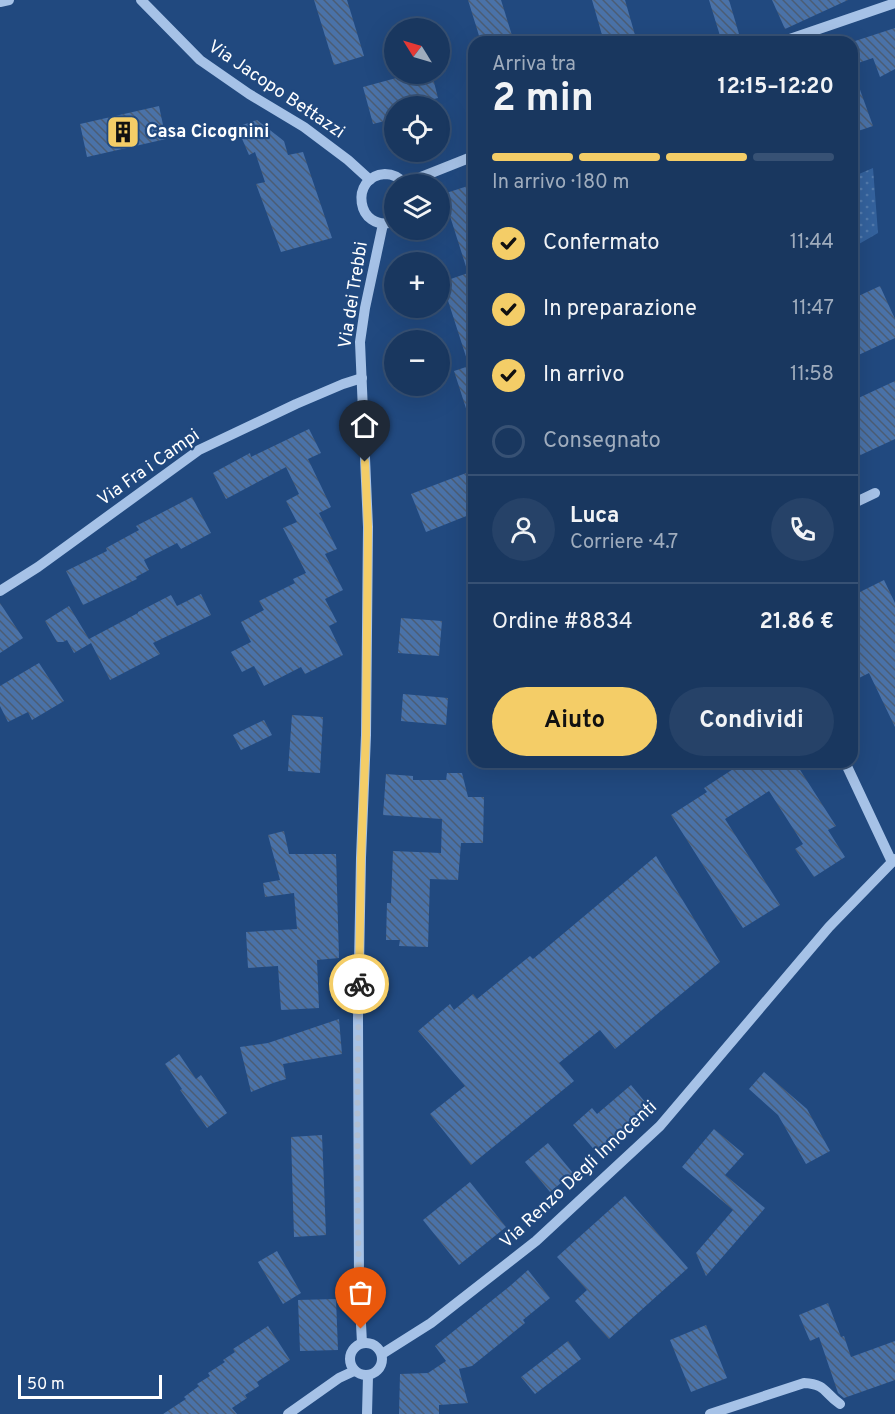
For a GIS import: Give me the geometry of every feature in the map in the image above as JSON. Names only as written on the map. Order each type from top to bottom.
[{"type":"street","points":[[0,2],[9,0]]},
{"type":"street","name":"Via Jacopo Bettazzi","points":[[141,0],[200,60],[249,94],[304,127],[348,160],[369,180]]},
{"type":"street","points":[[799,36],[895,3]]},
{"type":"street","points":[[427,174],[468,158]]},
{"type":"street","points":[[383,224],[366,215],[361,197],[363,188],[369,180],[384,175]]},
{"type":"street","name":"Via dei Trebbi","points":[[362,1343],[359,1285],[358,1018],[366,735],[368,527],[360,342],[383,224]]},
{"type":"street","name":"Via Fra i Campi","points":[[0,591],[38,567],[199,450],[296,404],[362,378]]},
{"type":"street","points":[[858,501],[875,493]]},
{"type":"street","points":[[848,768],[893,860]]},
{"type":"street","name":"Via Renzo Degli Innocenti","points":[[381,1354],[431,1323],[536,1241],[660,1126],[829,927],[893,860]]},
{"type":"street","points":[[362,1343],[372,1344],[380,1350],[381,1354],[382,1360],[378,1371],[368,1376],[363,1376],[351,1367],[349,1357],[354,1348],[362,1343]]},
{"type":"street","points":[[288,1414],[339,1378],[354,1371]]},
{"type":"street","points":[[367,1414],[368,1376]]},
{"type":"street","points":[[710,1414],[804,1383],[814,1383],[823,1387],[840,1404]]},
{"type":"shaded area","points":[[873,168],[878,233],[858,245],[858,174]]},
{"type":"building","points":[[314,0],[347,0],[364,56],[334,65]]},
{"type":"building","points":[[468,0],[501,0],[512,36],[479,36]]},
{"type":"building","points":[[592,0],[625,0],[635,36],[602,36]]},
{"type":"building","points":[[709,0],[729,0],[739,34],[720,36]]},
{"type":"building","points":[[772,0],[848,0],[785,29]]},
{"type":"building","points":[[895,28],[895,69],[880,77],[873,58],[858,63],[858,40]]},
{"type":"building","points":[[384,81],[384,84],[434,84],[438,96],[384,96],[384,121],[373,124],[363,87]]},
{"type":"building","points":[[858,84],[873,126],[858,131]]},
{"type":"building","name":"Casa Cicognini","points":[[159,106],[166,139],[87,157],[80,124]]},
{"type":"building","points":[[257,120],[284,141],[288,155],[303,152],[332,238],[281,252],[256,184],[265,182],[255,152],[249,155],[237,127]]},
{"type":"building","points":[[468,186],[468,273],[450,216],[450,192]]},
{"type":"building","points":[[468,273],[468,363],[450,307],[450,279]]},
{"type":"building","points":[[880,286],[895,319],[895,338],[858,355],[858,296]]},
{"type":"building","points":[[468,366],[468,415],[454,371]]},
{"type":"building","points":[[895,381],[895,439],[858,456],[858,398]]},
{"type":"building","points":[[309,429],[321,453],[308,459],[331,507],[319,513],[337,549],[325,554],[343,590],[325,599],[337,622],[329,626],[343,655],[305,674],[301,667],[264,686],[254,666],[242,672],[231,652],[251,642],[241,622],[264,610],[259,601],[295,583],[293,579],[306,573],[283,528],[297,522],[286,501],[299,494],[286,467],[226,499],[213,473],[250,453],[251,457]]},
{"type":"building","points":[[468,472],[468,515],[426,532],[411,494]]},
{"type":"building","points":[[192,497],[211,533],[181,549],[177,543],[144,560],[149,570],[136,577],[137,579],[83,605],[66,571],[107,551],[106,548],[139,530],[136,526]]},
{"type":"building","points":[[884,580],[895,603],[895,727],[869,673],[859,678],[858,676],[858,593]]},
{"type":"building","points":[[201,594],[211,615],[153,643],[160,654],[110,680],[91,643],[74,653],[67,640],[57,642],[45,621],[69,606],[89,639],[171,595],[177,606]]},
{"type":"building","points":[[0,603],[23,638],[0,653]]},
{"type":"building","points":[[401,618],[442,621],[439,656],[398,653]]},
{"type":"building","points":[[39,663],[64,701],[32,720],[28,712],[8,722],[0,706],[0,686]]},
{"type":"building","points":[[403,694],[448,698],[446,725],[401,721]]},
{"type":"building","points":[[292,715],[323,717],[320,773],[288,771]]},
{"type":"building","points":[[264,720],[272,735],[241,750],[233,735]]},
{"type":"building","points":[[735,768],[799,768],[836,826],[828,830],[845,857],[814,877],[795,849],[803,844],[769,791],[725,819],[780,905],[743,928],[671,815],[707,792],[704,788]]},
{"type":"building","points":[[447,773],[462,773],[468,797],[484,797],[483,843],[461,843],[458,880],[430,879],[428,947],[399,946],[400,940],[386,940],[387,903],[391,903],[393,851],[441,853],[442,819],[383,815],[386,774],[413,776],[413,780],[446,780]]},
{"type":"building","points":[[284,831],[289,854],[336,854],[339,958],[317,960],[319,1008],[281,1010],[278,966],[248,968],[246,932],[297,929],[294,893],[265,897],[263,883],[280,880],[268,835]]},
{"type":"building","points":[[656,856],[720,962],[615,1049],[600,1030],[559,1063],[574,1081],[471,1165],[430,1114],[465,1086],[418,1031],[450,1004],[454,1010],[473,994],[477,999],[530,956],[533,959]]},
{"type":"building","points":[[339,1019],[342,1054],[283,1064],[286,1079],[251,1092],[240,1047],[268,1043]]},
{"type":"building","points":[[179,1054],[196,1079],[201,1075],[227,1113],[207,1128],[165,1064]]},
{"type":"building","points":[[764,1072],[807,1109],[830,1151],[806,1164],[778,1115],[749,1089]]},
{"type":"building","points":[[631,1085],[650,1108],[597,1153],[573,1125],[592,1108],[597,1114]]},
{"type":"building","points":[[714,1129],[744,1154],[725,1175],[765,1208],[706,1276],[696,1253],[733,1210],[682,1167]]},
{"type":"building","points":[[322,1135],[326,1235],[294,1237],[291,1137]]},
{"type":"building","points":[[548,1143],[573,1173],[550,1192],[525,1162]]},
{"type":"building","points":[[470,1182],[506,1227],[459,1265],[423,1220]]},
{"type":"building","points":[[625,1196],[688,1268],[609,1339],[575,1301],[587,1290],[557,1257]]},
{"type":"building","points":[[277,1251],[301,1293],[283,1304],[258,1262]]},
{"type":"building","points":[[528,1270],[550,1298],[523,1320],[525,1323],[472,1366],[459,1369],[468,1403],[439,1405],[439,1414],[399,1414],[400,1374],[428,1373],[446,1361],[435,1346]]},
{"type":"building","points":[[336,1299],[338,1350],[300,1351],[298,1300]]},
{"type":"building","points":[[828,1303],[851,1357],[895,1341],[895,1380],[844,1398],[838,1393],[819,1337],[810,1341],[799,1315]]},
{"type":"building","points":[[706,1325],[727,1378],[691,1392],[670,1340]]},
{"type":"building","points":[[268,1326],[290,1360],[257,1382],[259,1386],[245,1395],[247,1398],[232,1408],[237,1414],[163,1414],[186,1399],[184,1397],[199,1386],[197,1384],[210,1376],[208,1373],[235,1352],[233,1349]]},
{"type":"building","points":[[568,1341],[581,1359],[535,1394],[521,1377]]},
{"type":"way so far","points":[[359,984],[358,1153],[361,1329]]},
{"type":"place","name":"Casa Cicognini","points":[[123,132]]},
{"type":"route","points":[[359,984],[366,735],[368,527],[365,462]]}]
